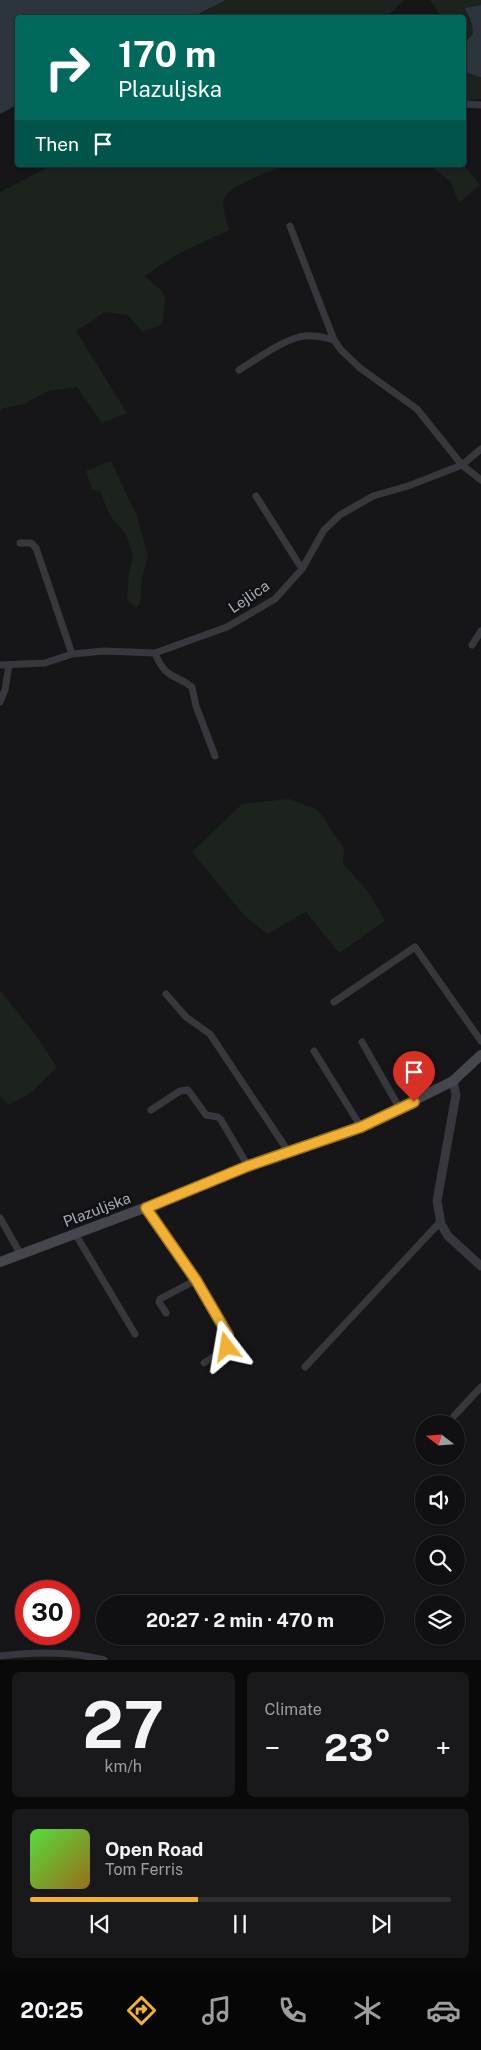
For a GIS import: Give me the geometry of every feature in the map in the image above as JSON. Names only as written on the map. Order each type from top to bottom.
[{"type":"main road","name":"Plazuljska","points":[[0,1262],[76,1235],[288,1151],[361,1127],[453,1081],[481,1055]]},
{"type":"street","points":[[466,104],[481,105]]},
{"type":"street","points":[[290,226],[334,340],[341,350],[360,368],[417,409],[462,465],[481,480]]},
{"type":"street","points":[[239,370],[299,337],[316,336],[334,340]]},
{"type":"street","name":"Lejlica","points":[[0,665],[45,663],[72,654],[104,651],[155,654],[227,627],[274,599],[302,569],[324,530],[340,515],[373,496],[408,486],[462,465],[481,449]]},
{"type":"street","points":[[256,496],[302,569]]},
{"type":"street","points":[[20,543],[30,543],[36,548],[72,654]]},
{"type":"street","points":[[472,645],[481,632]]},
{"type":"street","points":[[155,654],[160,665],[168,673],[192,688],[196,706],[215,756]]},
{"type":"street","points":[[0,702],[5,690],[9,665]]},
{"type":"street","points":[[334,1002],[414,947],[481,1041]]},
{"type":"street","points":[[166,994],[186,1017],[210,1034],[288,1151]]},
{"type":"street","points":[[362,1042],[400,1109]]},
{"type":"street","points":[[314,1051],[361,1127]]},
{"type":"street","points":[[453,1081],[456,1095],[437,1201],[441,1221],[448,1236],[479,1262]]},
{"type":"street","points":[[151,1110],[180,1091],[188,1090],[206,1115],[218,1117],[221,1120],[248,1166]]},
{"type":"street","points":[[146,1208],[196,1280],[229,1340],[224,1351],[204,1364]]},
{"type":"street","points":[[0,1218],[21,1256]]},
{"type":"street","points":[[305,1367],[441,1221]]},
{"type":"street","points":[[76,1235],[135,1334]]},
{"type":"street","points":[[166,1313],[161,1306],[160,1299],[196,1280]]},
{"type":"street","points":[[455,1415],[481,1387]]},
{"type":"street","points":[[0,1656],[48,1654],[82,1656],[104,1660]]},
{"type":"shaded area","points":[[0,0],[226,0],[197,15],[15,15],[15,106],[0,114]]},
{"type":"shaded area","points":[[226,0],[405,0],[388,15],[198,15]]},
{"type":"shaded area","points":[[430,0],[481,0],[481,5],[473,6],[468,17],[472,24],[473,34],[466,41],[466,15],[437,15],[438,11]]},
{"type":"shaded area","points":[[481,5],[481,77],[466,73],[466,41],[473,34],[472,24],[465,8]]},
{"type":"shaded area","points":[[466,73],[481,77],[481,99],[466,101]]},
{"type":"shaded area","points":[[49,167],[281,167],[242,184],[227,194],[223,206],[229,230],[178,254],[144,276],[163,292],[165,300],[163,320],[160,325],[143,332],[127,315],[105,312],[76,331],[127,413],[102,423],[77,387],[48,391],[24,404],[4,408],[0,411],[0,192]]},
{"type":"shaded area","points":[[432,167],[466,167],[480,185],[459,203],[450,181]]},
{"type":"shaded area","points":[[111,461],[137,516],[148,557],[142,577],[140,604],[136,608],[127,600],[129,573],[133,556],[126,534],[111,517],[100,492],[92,489],[86,471]]},
{"type":"shaded area","points":[[289,799],[318,810],[344,849],[343,863],[369,893],[385,921],[339,953],[306,912],[267,934],[244,915],[192,852],[242,804]]},
{"type":"shaded area","points":[[0,990],[34,1033],[57,1067],[32,1092],[9,1105],[0,1096]]},
{"type":"route","points":[[227,1347],[229,1344],[228,1335],[196,1280],[146,1208],[248,1166],[361,1127],[414,1102]]}]
